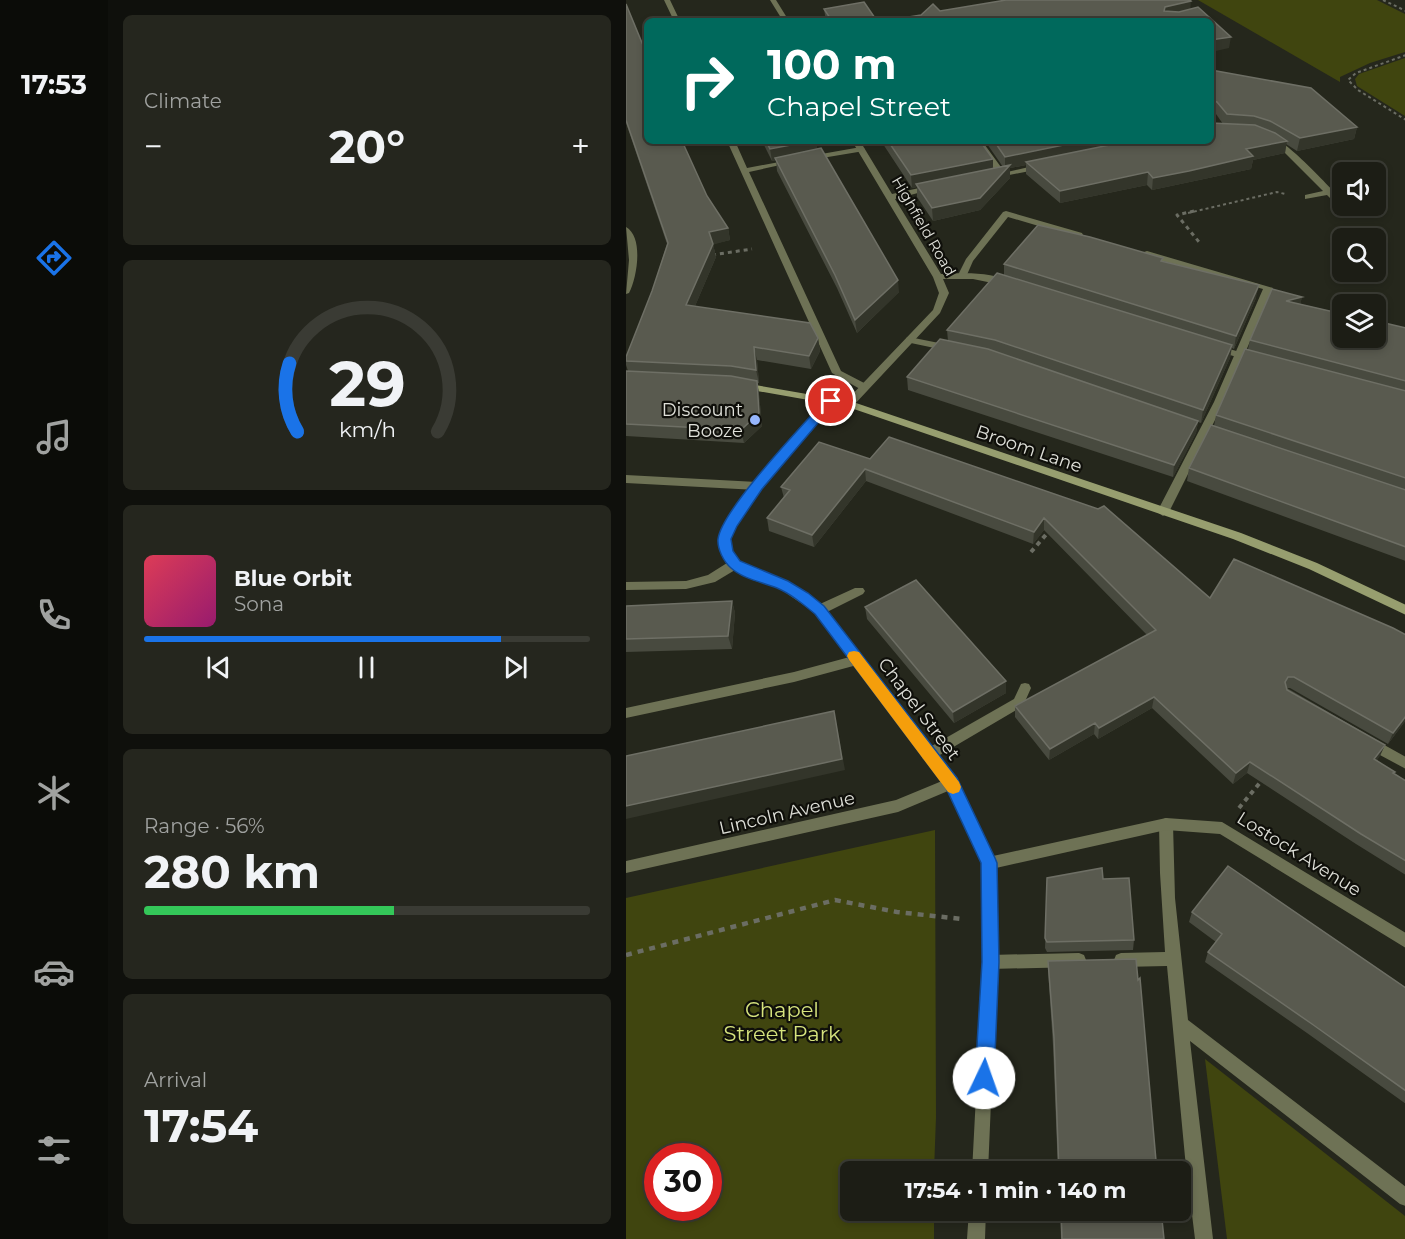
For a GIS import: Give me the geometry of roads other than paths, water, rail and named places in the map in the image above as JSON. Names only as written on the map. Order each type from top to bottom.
[{"type":"main road","name":"Broom Lane","points":[[734,384],[849,404],[1237,537],[1313,566],[1406,611]]},
{"type":"street","points":[[667,0],[676,18]]},
{"type":"street","points":[[773,0],[784,18]]},
{"type":"street","points":[[1262,135],[1286,149],[1332,195]]},
{"type":"street","points":[[732,144],[837,373],[864,387]]},
{"type":"street","points":[[980,144],[1002,174]]},
{"type":"street","points":[[744,171],[859,145]]},
{"type":"street","name":"Highfield Road","points":[[849,404],[937,311],[944,293],[938,277],[859,145]]},
{"type":"street","points":[[979,179],[1057,163]]},
{"type":"street","points":[[890,197],[946,186]]},
{"type":"street","points":[[1308,197],[1329,192]]},
{"type":"street","points":[[963,275],[969,261],[1006,214],[1084,236]]},
{"type":"street","points":[[626,230],[635,252],[627,285]]},
{"type":"street","points":[[1140,252],[1268,288],[1241,356],[1200,429],[1163,512]]},
{"type":"street","points":[[938,277],[963,275],[988,277],[1021,288]]},
{"type":"street","points":[[909,340],[960,350]]},
{"type":"street","points":[[1208,345],[1263,362]]},
{"type":"street","points":[[627,589],[686,585],[711,579],[735,564],[726,552],[725,539],[731,525],[757,486],[831,401]]},
{"type":"street","points":[[1200,429],[1217,434]]},
{"type":"street","points":[[626,479],[757,486]]},
{"type":"street","name":"Chapel Street","points":[[735,564],[784,585],[804,596],[820,610],[928,755],[952,783],[989,863],[990,962],[981,1161]]},
{"type":"street","points":[[820,610],[859,591]]},
{"type":"street","points":[[626,713],[794,677],[857,660]]},
{"type":"street","points":[[928,755],[1019,702],[1025,688]]},
{"type":"street","points":[[1362,738],[1406,764]]},
{"type":"street","name":"Lincoln Avenue","points":[[626,867],[898,806],[952,783]]},
{"type":"street","points":[[1166,824],[1165,874],[1192,1159],[1204,1239]]},
{"type":"street","name":"Lostock Avenue","points":[[989,863],[1166,824],[1222,828],[1406,941]]},
{"type":"street","points":[[990,962],[1173,959]]},
{"type":"street","points":[[1180,1024],[1406,1198]]},
{"type":"street","points":[[976,1239],[977,1221]]},
{"type":"place","name":"Discount Booze","points":[[755,420]]},
{"type":"park label","name":"Chapel Street Park","points":[[782,1021]]}]
